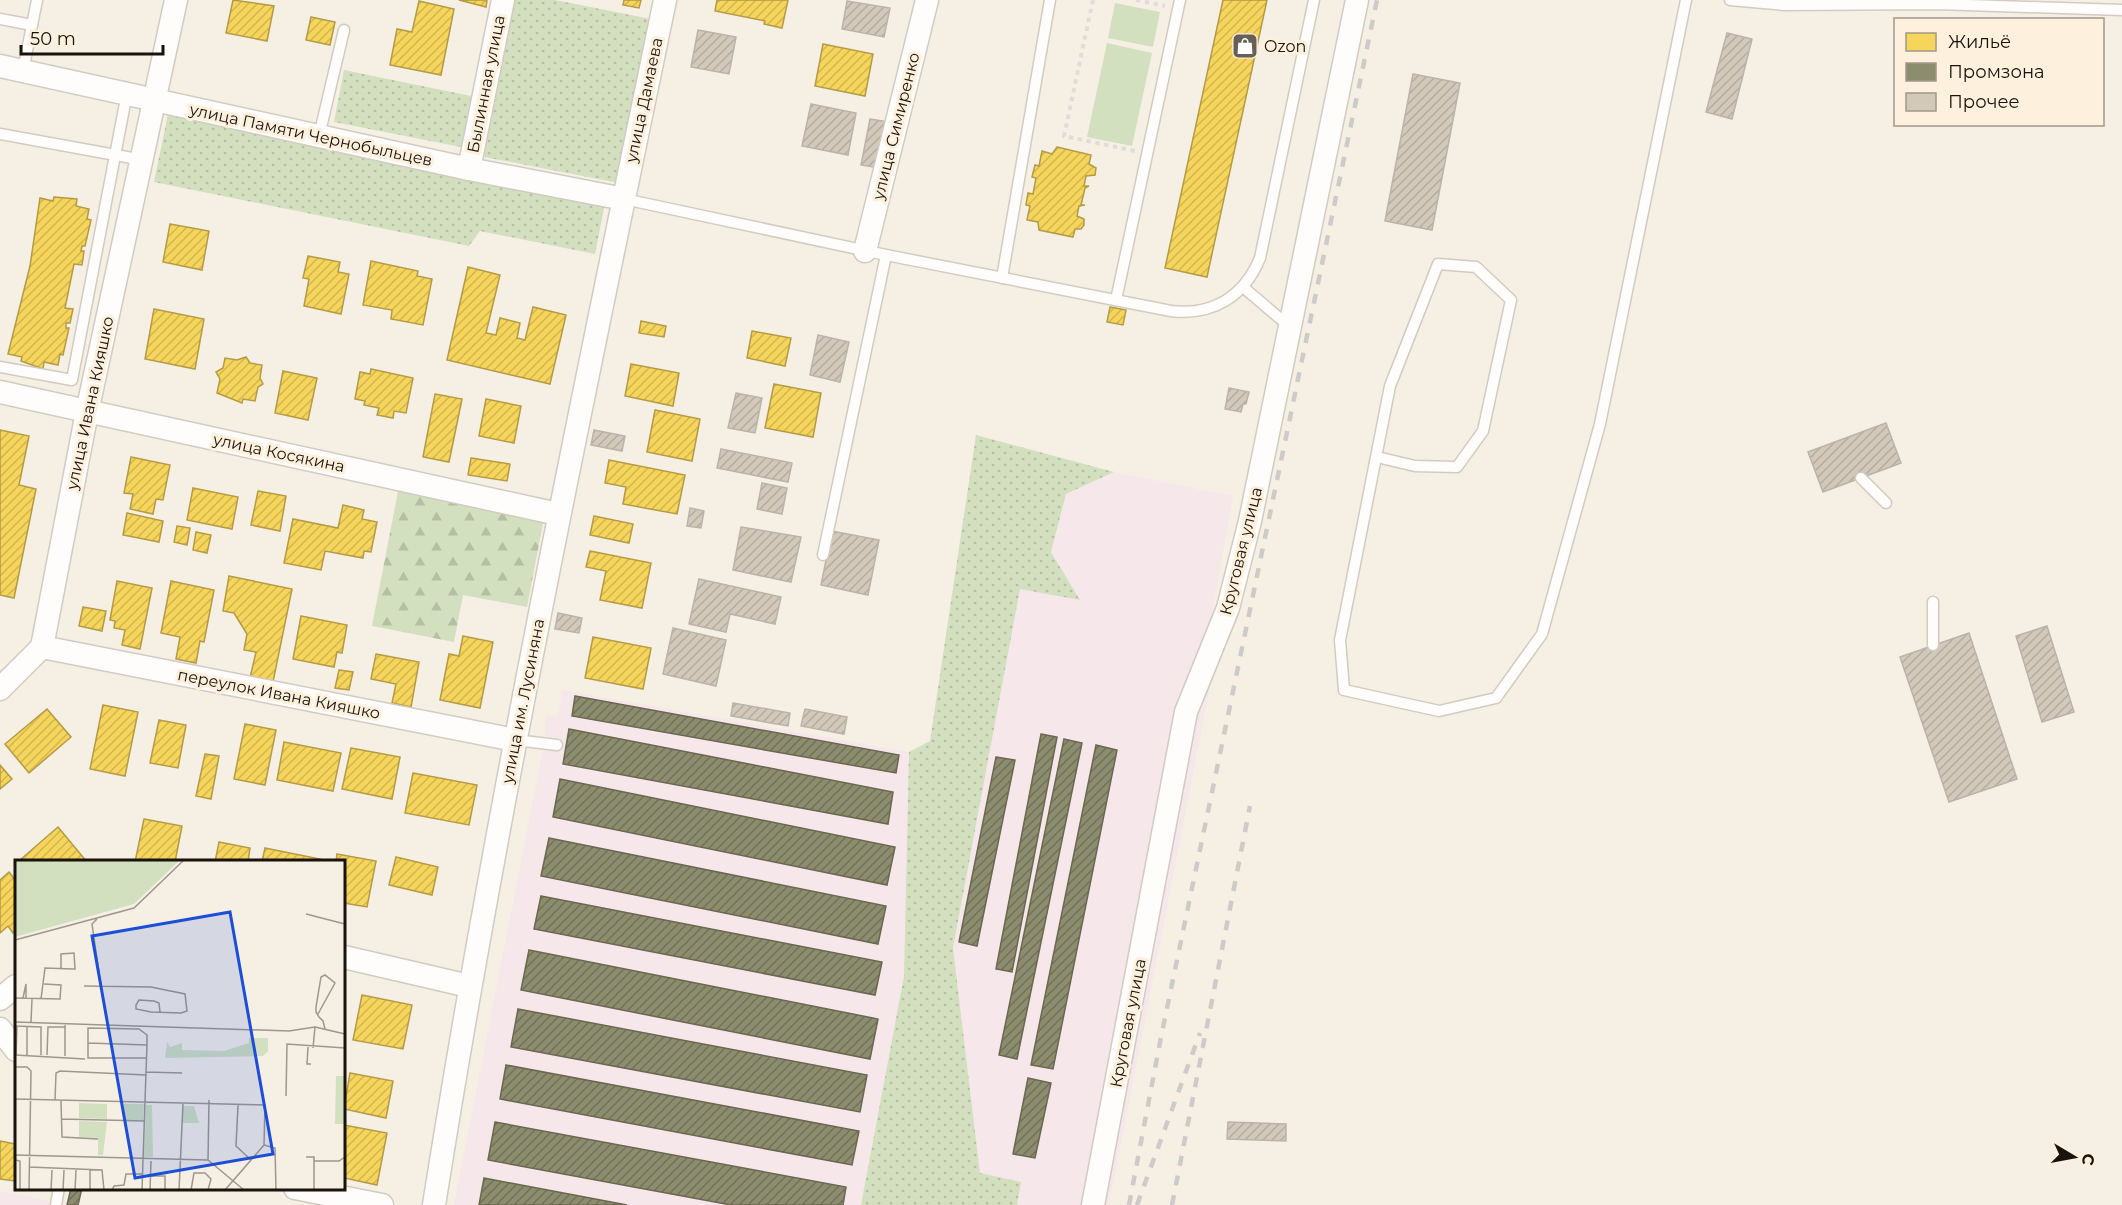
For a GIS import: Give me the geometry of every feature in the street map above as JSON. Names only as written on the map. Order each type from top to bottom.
[{"type":"street","name":"улица Ивана Кияшко","points":[[42,647],[87,412],[176,0]]},
{"type":"street","name":"Былинная улица","points":[[469,169],[503,0]]},
{"type":"street","name":"улица Дамаева","points":[[624,199],[665,0]]},
{"type":"street","name":"улица Симиренко","points":[[875,253],[927,0]]},
{"type":"street","name":"Круговая улица","points":[[1094,1205],[1186,712],[1228,608],[1250,521],[1357,0]]},
{"type":"street","name":"улица Памяти Чернобыльцев","points":[[0,66],[127,92],[155,101],[469,169],[624,199]]},
{"type":"street","name":"улица им. Лусиняна","points":[[434,1205],[469,986],[515,740],[558,514],[624,199]]},
{"type":"street","name":"улица Косякина","points":[[0,392],[558,514]]},
{"type":"street","points":[[1,686],[42,647]]},
{"type":"street","name":"переулок Ивана Кияшко","points":[[42,647],[515,740]]},
{"type":"street","points":[[345,957],[469,986]]},
{"type":"street","points":[[0,999],[15,987]]},
{"type":"street","points":[[0,1029],[15,1049]]},
{"type":"street","points":[[305,1190],[382,1205]]},
{"type":"lane","points":[[23,71],[37,0]]},
{"type":"lane","points":[[1002,278],[1050,0]]},
{"type":"lane","points":[[624,199],[875,253],[1171,311],[1198,312],[1224,303],[1243,287],[1260,258],[1314,0]]},
{"type":"lane","points":[[1377,457],[1415,466],[1457,467],[1483,431],[1511,300],[1476,267],[1438,264],[1390,386],[1340,640],[1344,690],[1438,711],[1496,698],[1542,634],[1600,424],[1686,0]]},
{"type":"lane","points":[[1730,0],[1785,5],[1937,4],[2122,10]]},
{"type":"lane","points":[[1116,300],[1179,4]]},
{"type":"lane","points":[[0,19],[32,25]]},
{"type":"lane","points":[[320,136],[344,30]]},
{"type":"lane","points":[[0,367],[72,380],[127,92]]},
{"type":"lane","points":[[0,135],[115,157],[143,160]]},
{"type":"lane","points":[[823,555],[875,253]]},
{"type":"lane","points":[[1243,287],[1291,327]]},
{"type":"lane","points":[[1861,478],[1886,503]]},
{"type":"lane","points":[[1933,602],[1933,645]]},
{"type":"lane","points":[[515,740],[557,745]]},
{"type":"lane","points":[[56,1205],[59,1190]]},
{"type":"path","points":[[1093,0],[1064,136],[1148,153]]},
{"type":"path","points":[[1136,0],[1179,4]]},
{"type":"shaded area","points":[[1114,472],[1233,496],[1212,615],[1221,629],[1109,1205],[1017,1205],[1021,1182],[980,1173],[953,948],[1020,588],[1079,600],[1051,552],[1066,494]]},
{"type":"shaded area","points":[[562,690],[909,752],[904,976],[861,1205],[454,1205],[544,744],[546,715],[558,717]]},
{"type":"shaded area","points":[[0,1191],[71,1205],[0,1205]]},
{"type":"green space","points":[[515,0],[555,0],[651,19],[619,183],[484,157]]},
{"type":"green space","points":[[1115,3],[1160,12],[1153,47],[1108,38]]},
{"type":"green space","points":[[1107,43],[1152,53],[1132,146],[1087,137]]},
{"type":"green space","points":[[344,70],[471,96],[461,147],[334,122]]},
{"type":"green space","points":[[169,109],[606,198],[595,254],[480,231],[469,246],[154,182]]},
{"type":"green space","points":[[976,435],[1114,472],[1066,494],[1051,552],[1080,600],[1020,589],[953,948],[980,1173],[1021,1182],[1017,1205],[861,1205],[904,976],[909,752],[930,741]]},
{"type":"green space","points":[[399,486],[545,513],[527,607],[463,595],[454,642],[372,626]]},
{"type":"building: Жильё","points":[[233,0],[274,6],[267,41],[226,33]]},
{"type":"building: Жильё","points":[[459,0],[487,0],[486,7]]},
{"type":"building: Жильё","points":[[624,0],[641,0],[639,8],[623,5]]},
{"type":"building: Жильё","points":[[717,0],[788,0],[782,28],[764,24],[765,21],[715,11]]},
{"type":"building: Жильё","points":[[1223,0],[1267,0],[1207,277],[1165,268]]},
{"type":"building: Жильё","points":[[419,1],[454,9],[441,75],[390,65],[397,29],[412,32]]},
{"type":"building: Жильё","points":[[311,17],[335,22],[330,45],[306,40]]},
{"type":"building: Жильё","points":[[823,44],[873,54],[865,96],[815,86]]},
{"type":"building: Жильё","points":[[1057,147],[1091,155],[1089,164],[1096,168],[1095,175],[1086,176],[1084,186],[1089,186],[1085,188],[1081,205],[1085,205],[1079,206],[1077,216],[1084,219],[1084,225],[1081,229],[1075,229],[1073,237],[1039,230],[1038,222],[1027,220],[1030,206],[1026,205],[1028,193],[1033,194],[1036,178],[1032,177],[1035,165],[1039,166],[1042,151],[1052,154]]},
{"type":"building: Жильё","points":[[54,197],[77,199],[76,206],[89,209],[87,219],[91,220],[85,246],[82,246],[81,251],[84,251],[82,265],[74,264],[65,308],[73,309],[70,323],[66,323],[66,328],[69,328],[63,355],[60,354],[58,365],[44,362],[43,369],[21,361],[22,357],[8,354],[30,266],[40,198],[53,201]]},
{"type":"building: Жильё","points":[[170,224],[209,231],[202,270],[163,262]]},
{"type":"building: Жильё","points":[[308,256],[340,262],[338,272],[349,274],[341,314],[304,306],[309,279],[303,278]]},
{"type":"building: Жильё","points":[[371,261],[418,271],[417,276],[432,279],[423,325],[391,319],[392,310],[363,305]]},
{"type":"building: Жильё","points":[[468,267],[500,275],[486,333],[496,335],[500,318],[520,323],[517,338],[525,340],[533,307],[566,315],[550,384],[447,360]]},
{"type":"building: Жильё","points":[[1110,307],[1126,310],[1123,325],[1107,322]]},
{"type":"building: Жильё","points":[[154,309],[204,319],[195,369],[145,359]]},
{"type":"building: Жильё","points":[[641,321],[666,326],[664,337],[639,333]]},
{"type":"building: Жильё","points":[[752,331],[791,338],[785,366],[747,358]]},
{"type":"building: Жильё","points":[[246,357],[250,363],[262,365],[260,378],[263,384],[258,387],[255,401],[243,399],[242,403],[217,393],[220,379],[216,372],[223,368],[225,358],[237,360]]},
{"type":"building: Жильё","points":[[631,364],[679,373],[673,406],[625,396]]},
{"type":"building: Жильё","points":[[371,369],[413,378],[406,413],[394,411],[393,418],[377,415],[379,408],[364,405],[365,401],[355,399],[360,372],[370,374]]},
{"type":"building: Жильё","points":[[283,371],[317,378],[308,420],[275,413]]},
{"type":"building: Жильё","points":[[774,384],[821,393],[813,437],[765,428]]},
{"type":"building: Жильё","points":[[435,394],[462,399],[449,462],[423,457]]},
{"type":"building: Жильё","points":[[486,399],[521,406],[514,443],[479,436]]},
{"type":"building: Жильё","points":[[655,410],[700,419],[692,461],[647,452]]},
{"type":"building: Жильё","points":[[0,430],[29,436],[19,485],[36,489],[14,598],[0,595]]},
{"type":"building: Жильё","points":[[131,457],[170,465],[163,500],[156,499],[153,514],[130,509],[133,494],[124,493]]},
{"type":"building: Жильё","points":[[471,458],[510,464],[507,481],[468,475]]},
{"type":"building: Жильё","points":[[609,460],[685,475],[677,514],[623,504],[626,487],[605,483]]},
{"type":"building: Жильё","points":[[193,488],[238,497],[232,529],[187,520]]},
{"type":"building: Жильё","points":[[258,491],[286,496],[280,531],[251,525]]},
{"type":"building: Жильё","points":[[343,505],[364,510],[362,519],[377,522],[371,552],[364,551],[363,558],[325,551],[321,570],[284,563],[293,519],[338,528]]},
{"type":"building: Жильё","points":[[127,513],[163,521],[159,542],[123,535]]},
{"type":"building: Жильё","points":[[594,516],[633,524],[629,543],[590,535]]},
{"type":"building: Жильё","points":[[177,526],[190,528],[187,545],[174,542]]},
{"type":"building: Жильё","points":[[196,532],[211,535],[207,553],[193,550]]},
{"type":"building: Жильё","points":[[590,551],[651,563],[642,608],[600,600],[606,571],[586,567]]},
{"type":"building: Жильё","points":[[229,576],[292,589],[273,682],[250,678],[256,652],[244,650],[247,634],[234,613],[223,611]]},
{"type":"building: Жильё","points":[[117,581],[152,588],[140,649],[122,645],[125,630],[114,628],[115,621],[110,620]]},
{"type":"building: Жильё","points":[[171,581],[214,590],[204,642],[200,641],[196,663],[176,659],[180,637],[161,633]]},
{"type":"building: Жильё","points":[[83,607],[106,611],[102,631],[79,626]]},
{"type":"building: Жильё","points":[[301,616],[347,625],[342,653],[337,652],[334,667],[293,659]]},
{"type":"building: Жильё","points":[[463,636],[493,642],[480,708],[440,700],[449,654],[459,656]]},
{"type":"building: Жильё","points":[[593,637],[651,648],[643,689],[585,678]]},
{"type":"building: Жильё","points":[[376,654],[419,662],[411,707],[392,703],[396,684],[371,679]]},
{"type":"building: Жильё","points":[[339,670],[353,672],[349,690],[335,688]]},
{"type":"building: Жильё","points":[[103,705],[138,712],[125,776],[90,769]]},
{"type":"building: Жильё","points":[[47,709],[71,737],[29,773],[5,744]]},
{"type":"building: Жильё","points":[[159,720],[186,725],[178,768],[150,763]]},
{"type":"building: Жильё","points":[[245,724],[276,730],[265,785],[234,779]]},
{"type":"building: Жильё","points":[[284,742],[341,753],[333,791],[277,780]]},
{"type":"building: Жильё","points":[[351,748],[400,757],[392,799],[342,789]]},
{"type":"building: Жильё","points":[[205,754],[219,756],[211,799],[196,796]]},
{"type":"building: Жильё","points":[[0,765],[12,779],[0,789]]},
{"type":"building: Жильё","points":[[413,773],[477,785],[469,825],[405,813]]},
{"type":"building: Жильё","points":[[144,819],[182,826],[175,860],[135,860]]},
{"type":"building: Жильё","points":[[58,827],[85,860],[20,860]]},
{"type":"building: Жильё","points":[[219,842],[250,848],[248,860],[215,860]]},
{"type":"building: Жильё","points":[[265,848],[320,859],[320,860],[262,860]]},
{"type":"building: Жильё","points":[[337,854],[376,861],[367,907],[345,903],[345,860],[336,860]]},
{"type":"building: Жильё","points":[[396,857],[438,867],[432,895],[389,885]]},
{"type":"building: Жильё","points":[[9,872],[15,880],[15,931],[13,933],[8,926],[0,933],[0,880]]},
{"type":"building: Жильё","points":[[362,995],[412,1005],[403,1049],[353,1040]]},
{"type":"building: Жильё","points":[[350,1073],[393,1081],[386,1118],[345,1109]]},
{"type":"building: Жильё","points":[[345,1125],[387,1133],[377,1185],[345,1178]]},
{"type":"building: Жильё","points":[[0,1141],[15,1144],[15,1181],[0,1179]]},
{"type":"building: Промзона","points":[[575,696],[899,755],[896,773],[572,716]]},
{"type":"building: Промзона","points":[[569,729],[893,792],[888,824],[563,764]]},
{"type":"building: Промзона","points":[[1041,734],[1057,737],[1012,972],[996,969]]},
{"type":"building: Промзона","points":[[1064,739],[1082,743],[1017,1059],[999,1055]]},
{"type":"building: Промзона","points":[[1096,745],[1117,750],[1053,1069],[1031,1065]]},
{"type":"building: Промзона","points":[[996,757],[1015,760],[977,946],[959,942]]},
{"type":"building: Промзона","points":[[560,779],[895,847],[887,885],[553,817]]},
{"type":"building: Промзона","points":[[549,838],[886,906],[878,944],[541,876]]},
{"type":"building: Промзона","points":[[541,896],[882,962],[875,995],[534,929]]},
{"type":"building: Промзона","points":[[529,950],[878,1019],[870,1059],[521,990]]},
{"type":"building: Промзона","points":[[518,1009],[867,1075],[860,1112],[511,1047]]},
{"type":"building: Промзона","points":[[506,1065],[859,1131],[852,1165],[500,1099]]},
{"type":"building: Промзона","points":[[1028,1078],[1051,1083],[1035,1158],[1013,1154]]},
{"type":"building: Промзона","points":[[495,1122],[846,1187],[843,1205],[731,1205],[488,1160]]},
{"type":"building: Промзона","points":[[484,1178],[627,1205],[479,1205]]},
{"type":"building: Промзона","points":[[71,1190],[82,1190],[78,1205],[67,1205]]},
{"type":"building: Прочее","points":[[847,1],[890,8],[884,37],[842,29]]},
{"type":"building: Прочее","points":[[698,30],[736,37],[729,74],[691,67]]},
{"type":"building: Прочее","points":[[1727,33],[1752,39],[1732,119],[1706,112]]},
{"type":"building: Прочее","points":[[1413,74],[1460,83],[1432,230],[1385,221]]},
{"type":"building: Прочее","points":[[811,104],[856,113],[848,155],[802,146]]},
{"type":"building: Прочее","points":[[870,119],[889,122],[879,168],[861,165]]},
{"type":"building: Прочее","points":[[818,335],[849,342],[840,382],[810,375]]},
{"type":"building: Прочее","points":[[1229,388],[1249,392],[1241,412],[1225,409]]},
{"type":"building: Прочее","points":[[736,393],[762,398],[755,433],[728,428]]},
{"type":"building: Прочее","points":[[1886,423],[1901,463],[1823,492],[1808,452]]},
{"type":"building: Прочее","points":[[594,430],[625,436],[622,451],[591,445]]},
{"type":"building: Прочее","points":[[721,449],[792,463],[788,482],[717,468]]},
{"type":"building: Прочее","points":[[762,483],[787,488],[782,514],[757,509]]},
{"type":"building: Прочее","points":[[690,508],[704,511],[701,528],[687,526]]},
{"type":"building: Прочее","points":[[741,527],[801,537],[791,582],[733,570]]},
{"type":"building: Прочее","points":[[832,531],[879,540],[868,595],[821,585]]},
{"type":"building: Прочее","points":[[699,579],[781,597],[775,624],[730,614],[726,632],[689,624]]},
{"type":"building: Прочее","points":[[558,613],[582,618],[579,633],[555,629]]},
{"type":"building: Прочее","points":[[2047,626],[2074,712],[2042,722],[2016,636]]},
{"type":"building: Прочее","points":[[673,628],[726,640],[716,686],[663,674]]},
{"type":"building: Прочее","points":[[1969,633],[2017,779],[1949,802],[1900,657]]},
{"type":"building: Прочее","points":[[733,703],[790,713],[788,726],[731,716]]},
{"type":"building: Прочее","points":[[805,709],[847,717],[844,734],[801,726]]},
{"type":"building: Прочее","points":[[1228,1122],[1286,1124],[1286,1141],[1227,1139]]},
{"type":"railway","points":[[1129,1205],[1161,1037],[1377,0]]},
{"type":"railway","points":[[1172,1205],[1250,806]]},
{"type":"railway","points":[[1137,1205],[1200,1033]]},
{"type":"place","name":"Ozon","points":[[1245,46]]}]
